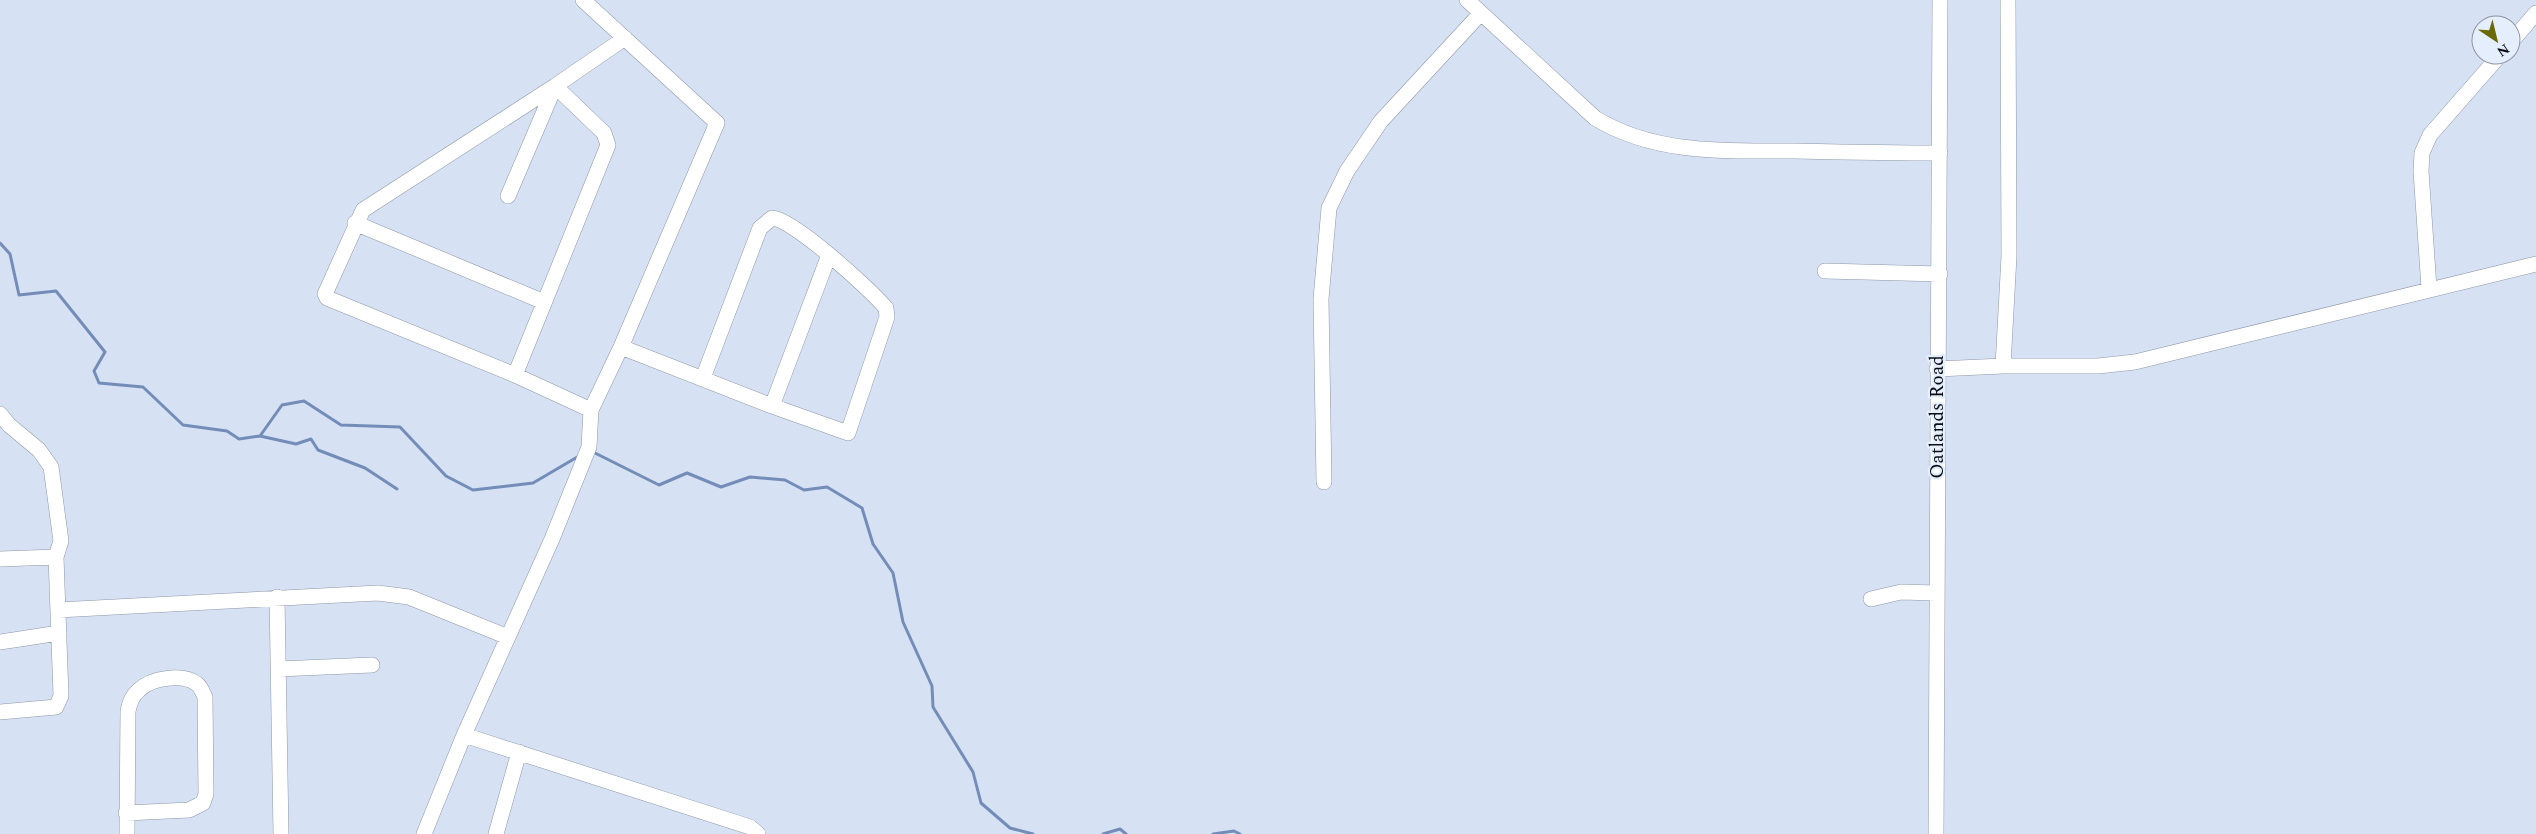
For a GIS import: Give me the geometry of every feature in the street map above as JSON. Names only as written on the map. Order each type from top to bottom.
[{"type":"street","points":[[424,834],[464,735],[552,539],[589,447],[591,410],[621,347],[717,123],[583,0]]},
{"type":"street","points":[[1467,0],[1595,118],[1612,128],[1659,143],[1705,150],[1940,153]]},
{"type":"street","name":"Oatlands Road","points":[[1936,834],[1940,0]]},
{"type":"street","points":[[2004,366],[2009,256],[2008,0]]},
{"type":"street","points":[[1324,482],[1321,299],[1329,208],[1347,171],[1381,121],[1481,13]]},
{"type":"street","points":[[2521,30],[2536,13]]},
{"type":"street","points":[[591,410],[515,375],[327,298],[325,292],[363,210],[625,38]]},
{"type":"street","points":[[2429,288],[2421,171],[2422,154],[2430,135],[2491,65]]},
{"type":"street","points":[[508,196],[554,86]]},
{"type":"street","points":[[515,375],[608,145],[604,133],[554,86]]},
{"type":"street","points":[[621,347],[772,406],[848,433],[887,317],[886,308],[805,235],[779,218],[772,218],[764,223],[703,378]]},
{"type":"street","points":[[355,224],[544,302]]},
{"type":"street","points":[[772,406],[829,255]]},
{"type":"street","points":[[1937,369],[2004,366],[2098,366],[2135,362],[2429,288],[2536,264]]},
{"type":"street","points":[[1825,271],[1940,274]]},
{"type":"street","points":[[0,414],[9,425],[39,450],[51,467],[61,541],[56,557],[60,702],[56,707],[49,709],[0,712]]},
{"type":"street","points":[[0,559],[56,557]]},
{"type":"street","points":[[1871,599],[1901,592],[1936,593]]},
{"type":"street","points":[[58,610],[277,597],[394,594],[409,597],[508,637]]},
{"type":"street","points":[[277,597],[281,834]]},
{"type":"street","points":[[0,642],[59,633]]},
{"type":"street","points":[[278,669],[372,665]]},
{"type":"street","points":[[126,813],[189,810],[203,802],[206,794],[205,697],[199,685],[190,680],[172,678],[150,682],[139,689],[131,699],[128,711],[126,813],[127,834]]},
{"type":"street","points":[[464,735],[750,827],[758,834]]},
{"type":"street","points":[[496,834],[519,752]]},
{"type":"waterway","points":[[0,243],[10,254],[19,295],[56,291],[105,352],[94,371],[99,383],[143,387],[183,425],[227,431],[239,439],[260,436],[296,444],[311,439],[318,450],[365,468],[397,489]]},
{"type":"waterway","points":[[260,436],[282,405],[304,401],[341,425],[400,427],[446,476],[473,490],[533,483],[579,456]]},
{"type":"waterway","points":[[595,453],[659,485],[687,473],[721,487],[750,477],[785,480],[804,490],[827,487],[862,508],[873,544],[893,573],[903,622],[932,686],[933,707],[973,772],[981,803],[1010,828],[1033,834]]},
{"type":"waterway","points":[[1103,834],[1120,829],[1126,834]]},
{"type":"waterway","points":[[1213,834],[1234,831],[1240,834]]}]
